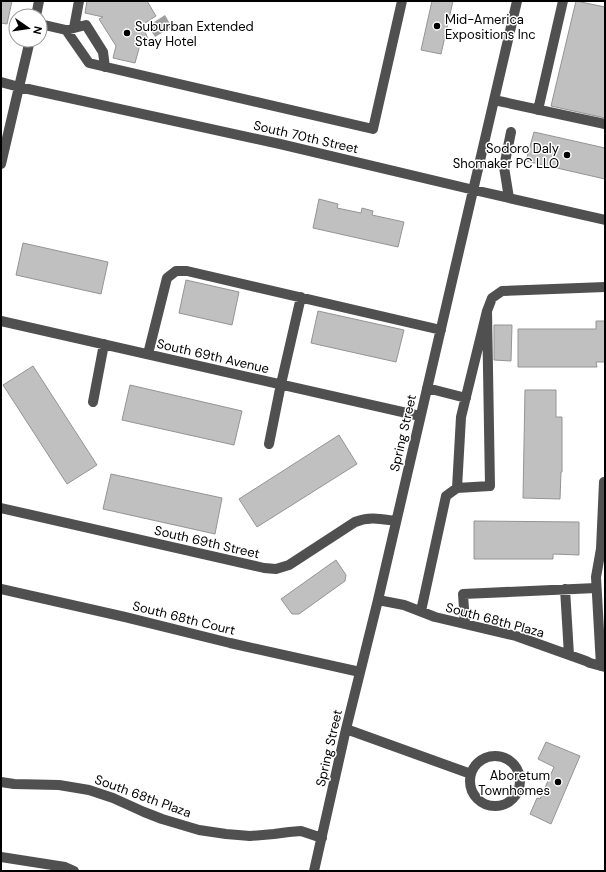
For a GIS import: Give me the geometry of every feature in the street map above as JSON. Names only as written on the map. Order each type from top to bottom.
[{"type":"street","points":[[79,1],[70,29],[89,63],[373,129],[402,1]]},
{"type":"street","name":"Spring Street","points":[[314,871],[517,1]]},
{"type":"street","points":[[538,110],[563,1]]},
{"type":"street","points":[[48,25],[70,29],[86,25],[102,52],[105,67]]},
{"type":"street","points":[[1,164],[28,48]]},
{"type":"street","name":"South 70th Street","points":[[1,82],[280,144],[605,220]]},
{"type":"street","points":[[494,100],[605,124]]},
{"type":"street","points":[[510,198],[504,167],[511,132]]},
{"type":"street","points":[[148,354],[166,278],[176,271],[187,271],[441,330]]},
{"type":"street","points":[[457,488],[461,417],[487,311],[492,298],[502,291],[605,287]]},
{"type":"street","points":[[270,444],[281,384],[301,297]]},
{"type":"street","points":[[421,611],[446,496],[457,488],[490,486],[487,311]]},
{"type":"street","name":"South 69th Avenue","points":[[1,321],[420,416]]},
{"type":"street","points":[[93,402],[104,344]]},
{"type":"street","points":[[427,388],[466,398]]},
{"type":"street","points":[[603,667],[596,577],[601,549],[604,482]]},
{"type":"street","name":"South 69th Street","points":[[1,508],[256,566],[276,569],[289,565],[355,522],[366,518],[396,521]]},
{"type":"street","points":[[465,624],[464,594],[596,588]]},
{"type":"street","name":"South 68th Court","points":[[1,589],[125,617],[230,644],[360,672]]},
{"type":"street","points":[[565,589],[569,655]]},
{"type":"street","name":"South 68th Plaza","points":[[378,600],[404,605],[435,617],[516,636],[603,667]]},
{"type":"street","points":[[346,729],[471,774]]},
{"type":"street","points":[[488,756],[505,758],[517,768],[520,783],[518,791],[513,798],[507,802],[492,806],[477,798],[472,791],[470,782],[471,774],[475,766],[488,756]]},
{"type":"street","name":"South 68th Plaza","points":[[1,782],[14,784],[59,785],[89,790],[113,798],[162,819],[199,830],[250,836],[301,831],[322,838]]},
{"type":"street","points":[[1,857],[65,867],[74,871]]},
{"type":"shaded area","points":[[165,15],[172,27],[155,37],[148,26]]},
{"type":"building","points":[[1,1],[12,1],[10,8],[8,8],[7,24],[1,23]]},
{"type":"building","name":"Suburban Extended Stay Hotel","points":[[87,1],[147,1],[156,16],[142,25],[149,41],[143,45],[141,41],[135,63],[113,58],[116,46],[99,19],[103,17],[85,13]]},
{"type":"building","name":"Mid-America Expositions Inc","points":[[432,1],[453,1],[441,54],[421,50]]},
{"type":"building","points":[[576,1],[605,7],[605,118],[551,106]]},
{"type":"building","name":"Sodoro Daly Shomaker PC LLO","points":[[534,132],[605,148],[605,179],[526,161]]},
{"type":"building","points":[[319,199],[338,204],[337,208],[361,213],[362,208],[373,211],[372,215],[404,222],[398,247],[313,228]]},
{"type":"building","points":[[23,243],[108,262],[101,294],[16,275]]},
{"type":"building","points":[[186,280],[239,292],[232,325],[179,313]]},
{"type":"building","points":[[318,311],[404,330],[396,362],[311,343]]},
{"type":"building","points":[[596,321],[605,321],[605,362],[596,362],[597,367],[518,367],[518,329],[596,329]]},
{"type":"building","points":[[494,325],[512,325],[511,361],[494,360]]},
{"type":"building","points":[[33,366],[97,465],[67,484],[3,385]]},
{"type":"building","points":[[130,385],[242,411],[234,445],[122,420]]},
{"type":"building","points":[[525,390],[556,390],[556,417],[562,417],[562,472],[560,499],[523,498]]},
{"type":"building","points":[[339,435],[357,464],[257,527],[239,499]]},
{"type":"building","points":[[111,474],[222,498],[215,534],[103,509]]},
{"type":"building","points":[[474,521],[579,522],[579,555],[553,554],[553,559],[474,559]]},
{"type":"building","points":[[336,560],[346,575],[345,581],[299,614],[292,614],[281,599]]},
{"type":"building","name":"Aboretum Townhomes","points":[[546,742],[580,756],[551,824],[530,814],[537,798],[540,799],[554,767],[538,759]]},
{"type":"place","name":"Mid-America Expositions Inc","points":[[437,26]]},
{"type":"place","name":"Suburban Extended Stay Hotel","points":[[127,33]]},
{"type":"place","name":"Sodoro Daly Shomaker PC LLO","points":[[567,155]]},
{"type":"place","name":"Aboretum Townhomes","points":[[558,782]]}]
